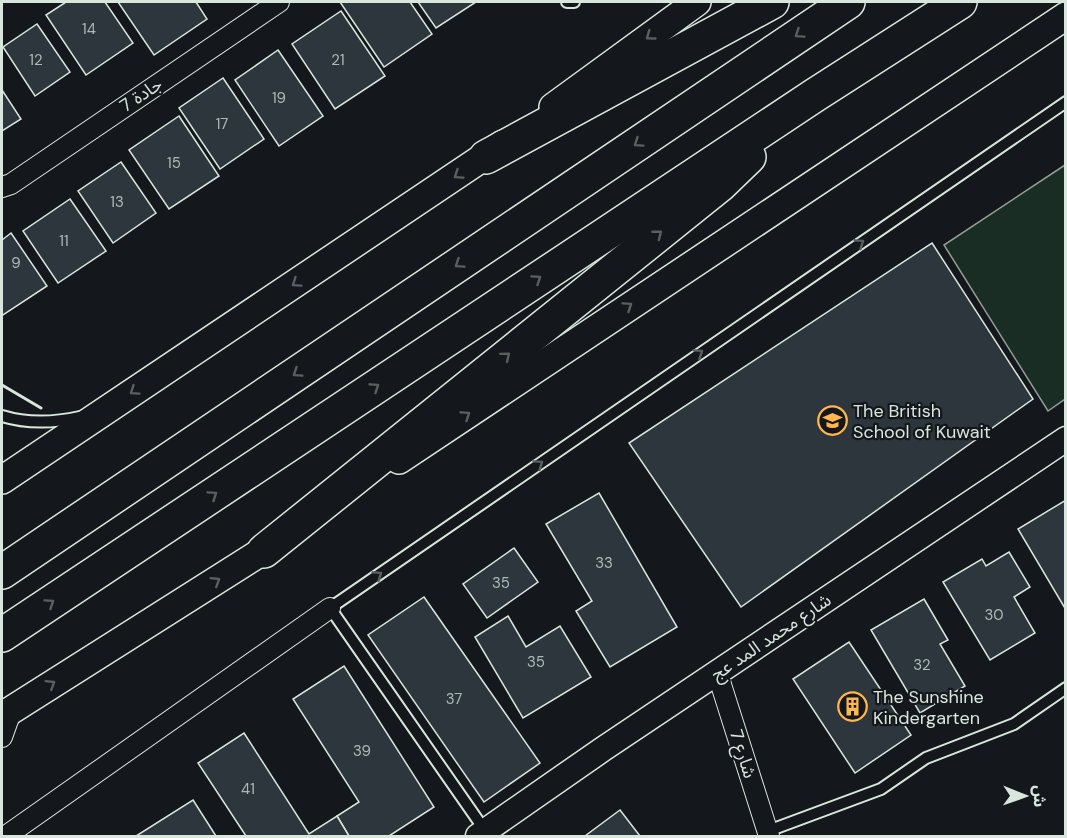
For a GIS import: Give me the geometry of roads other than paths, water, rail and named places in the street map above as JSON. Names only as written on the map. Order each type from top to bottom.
[{"type":"highway","points":[[486,157],[772,2]]},
{"type":"highway","points":[[2,572],[848,2]]},
{"type":"highway","points":[[2,636],[815,95],[960,2]]},
{"type":"highway","points":[[264,551],[720,185],[815,95]]},
{"type":"main road","points":[[2,480],[486,157],[697,2]]},
{"type":"main road","points":[[7,712],[264,551],[1065,16]]},
{"type":"street","name":"جادة 7","points":[[2,187],[11,184],[279,2]]},
{"type":"street","name":"شارع محمد المد عج","points":[[484,835],[603,749],[1065,439]]},
{"type":"street","points":[[6,837],[330,608]]},
{"type":"street","name":"شارع 7","points":[[717,672],[769,834]]},
{"type":"street","points":[[2,737],[7,712]]},
{"type":"lane","points":[[567,2],[574,2]]},
{"type":"lane","points":[[484,835],[330,608],[1065,102]]},
{"type":"lane","points":[[2,416],[20,421],[58,422],[94,418]]},
{"type":"lane","points":[[2,470],[94,418]]},
{"type":"lane","points":[[769,834],[881,789],[926,758],[1014,724],[1065,688]]},
{"type":"place","name":"The British School of Kuwait","points":[[832,421]]},
{"type":"place","name":"The Sunshine Kindergarten","points":[[852,707]]}]
